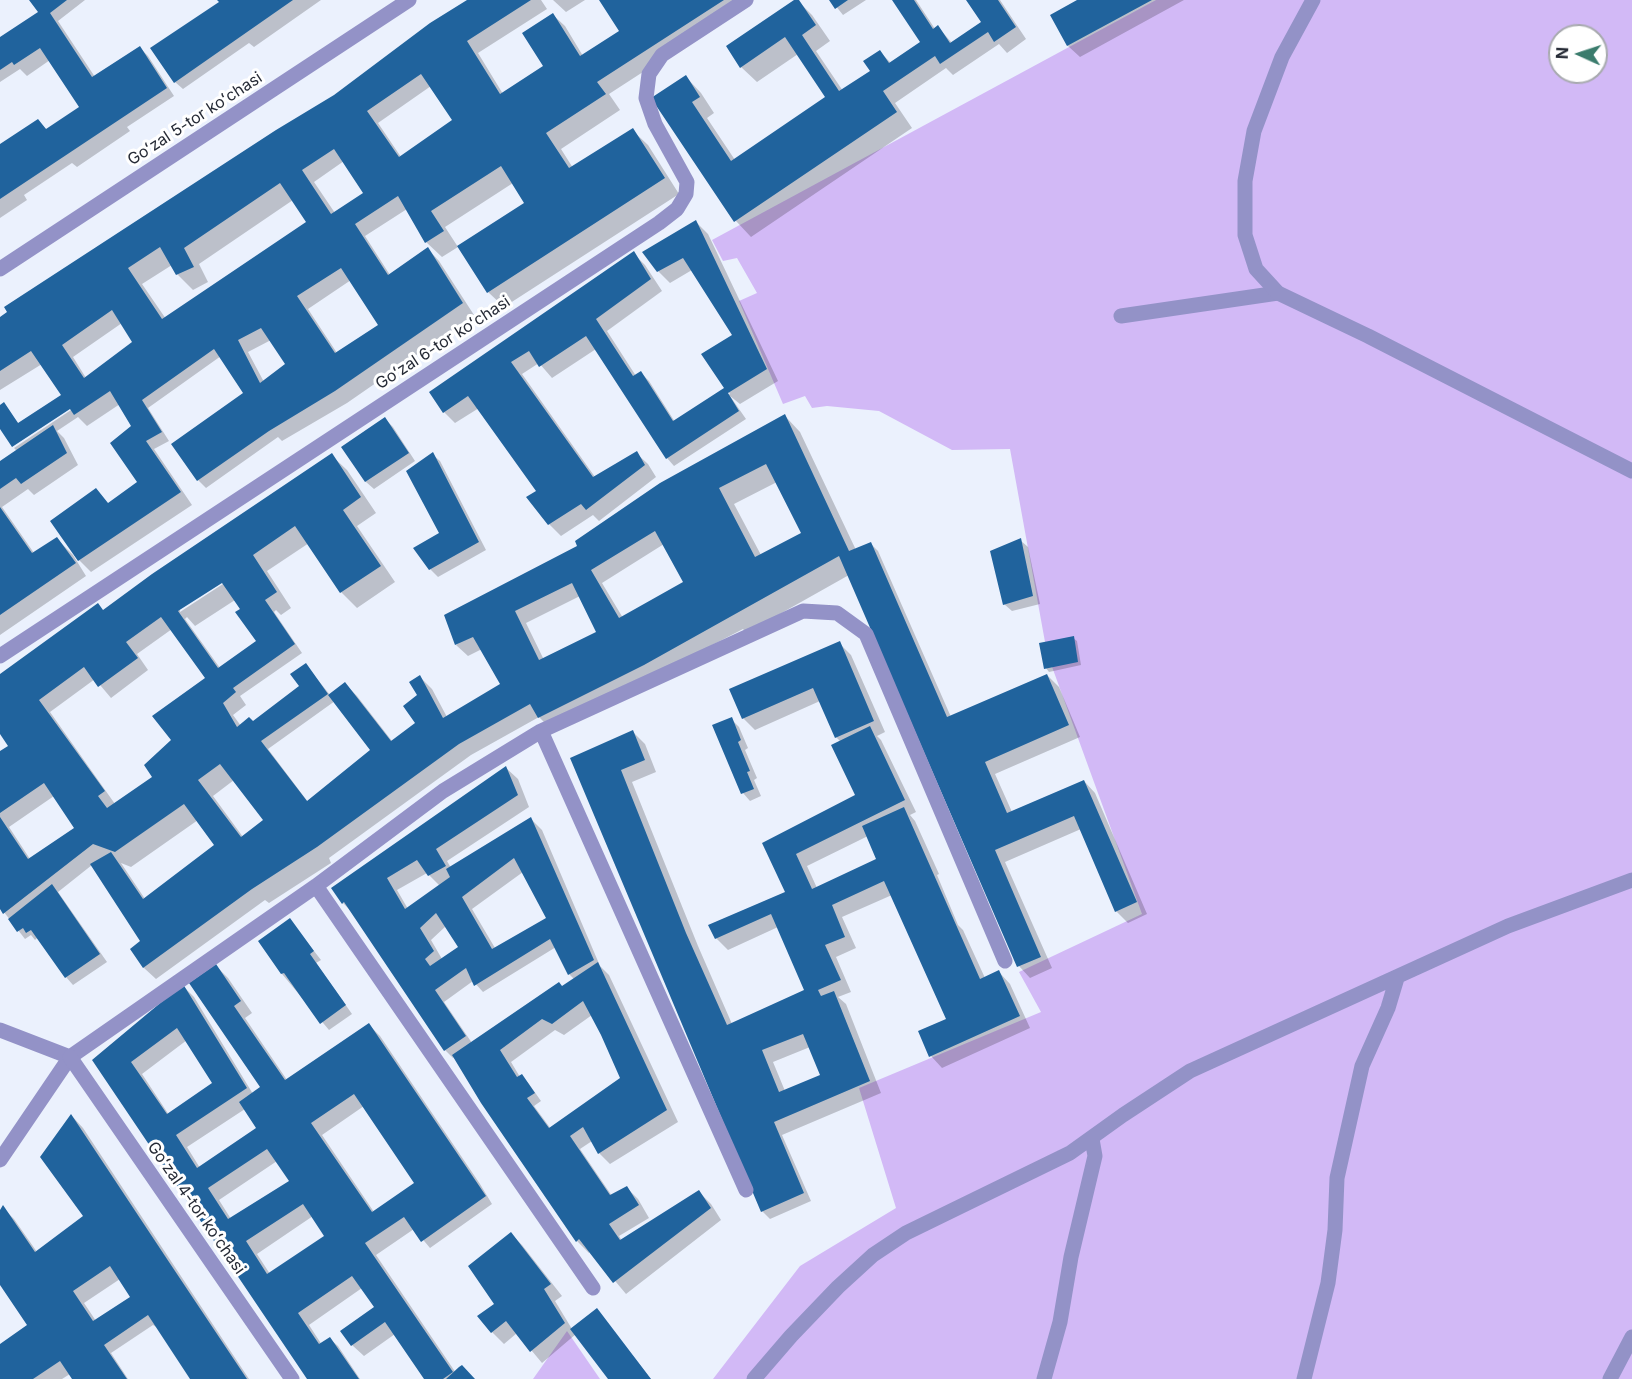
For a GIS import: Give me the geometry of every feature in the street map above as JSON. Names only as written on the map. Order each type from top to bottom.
[{"type":"street","name":"Goʻzal 5-tor koʻchasi","points":[[0,269],[409,0]]},
{"type":"street","name":"Goʻzal 6-tor koʻchasi","points":[[0,656],[677,209],[686,194],[687,182],[655,124],[646,98],[649,74],[662,54],[746,0]]},
{"type":"street","points":[[1313,0],[1282,57],[1254,131],[1245,181],[1245,235],[1256,269],[1278,293],[1368,336],[1632,471]]},
{"type":"street","points":[[1121,316],[1278,293]]},
{"type":"street","points":[[0,1160],[70,1057],[316,886],[443,791],[541,731],[803,611],[837,612],[866,634],[1005,961]]},
{"type":"street","points":[[541,731],[746,1190]]},
{"type":"street","points":[[754,1379],[838,1287],[873,1255],[906,1233],[1070,1153],[1190,1071],[1508,926],[1632,880]]},
{"type":"street","points":[[316,886],[593,1288]]},
{"type":"street","points":[[1304,1379],[1328,1283],[1335,1230],[1337,1178],[1362,1066],[1388,1008],[1397,978]]},
{"type":"street","points":[[0,1030],[70,1057]]},
{"type":"street","name":"Goʻzal 4-tor koʻchasi","points":[[70,1057],[292,1379]]},
{"type":"street","points":[[1044,1379],[1060,1322],[1071,1257],[1095,1156],[1092,1139]]},
{"type":"street","points":[[1610,1379],[1632,1336]]},
{"type":"shaded area","points":[[1156,0],[1632,0],[1632,1379],[713,1379],[800,1266],[896,1208],[859,1088],[1041,1012],[1019,972],[1142,914],[1047,653],[1010,449],[952,450],[879,411],[827,406],[812,408],[805,396],[783,404],[739,301],[757,293],[737,258],[723,261],[712,240]]},
{"type":"shaded area","points":[[567,1331],[600,1379],[533,1379]]},
{"type":"building","points":[[29,0],[67,0],[50,13],[92,77],[140,46],[167,88],[0,199],[0,144],[38,119],[46,129],[79,107],[40,48],[14,65],[12,62],[0,70],[0,37],[38,12]]},
{"type":"building","points":[[217,0],[293,0],[174,83],[150,48],[219,2]]},
{"type":"building","points":[[467,0],[531,0],[467,41],[500,94],[543,66],[522,33],[553,13],[580,56],[619,31],[599,0],[724,0],[597,82],[606,94],[546,133],[569,168],[633,128],[665,178],[487,293],[457,246],[524,203],[501,166],[431,211],[444,231],[425,243],[398,196],[355,224],[388,275],[428,247],[463,303],[335,391],[269,431],[197,481],[171,444],[243,393],[214,349],[142,400],[162,432],[146,441],[181,492],[78,561],[50,521],[96,488],[108,503],[137,482],[110,443],[131,426],[110,391],[74,415],[70,409],[12,447],[0,429],[0,405],[4,402],[18,423],[61,395],[31,351],[0,371],[0,317],[7,312],[4,307],[276,130],[334,95],[430,23]],"holes":[[[421,74],[452,120],[399,157],[367,111]],[[334,149],[363,193],[331,214],[302,170]],[[280,183],[306,222],[162,319],[128,268],[160,247],[176,275],[194,267],[184,248]],[[341,268],[378,325],[335,353],[297,296]],[[112,310],[132,342],[84,378],[62,345]],[[261,328],[285,364],[260,383],[238,340]]]},
{"type":"building","points":[[794,0],[799,0],[816,25],[802,35],[839,91],[870,71],[863,61],[880,50],[889,63],[920,42],[892,0],[914,0],[933,29],[938,25],[950,43],[981,22],[966,0],[998,0],[1016,27],[994,42],[988,32],[940,64],[935,56],[883,91],[897,112],[734,222],[651,98],[686,75],[700,97],[692,102],[731,161],[825,97],[785,37],[740,68],[726,46]]},
{"type":"building","points":[[829,0],[848,0],[835,9]]},
{"type":"building","points":[[1077,0],[1152,0],[1067,46],[1050,15]]},
{"type":"building","points":[[696,220],[767,369],[728,393],[739,411],[666,459],[586,336],[539,367],[529,351],[511,362],[593,477],[637,451],[645,465],[586,510],[581,504],[548,525],[526,497],[536,491],[468,396],[443,413],[429,392],[634,251],[651,279],[596,319],[633,376],[641,371],[673,421],[724,388],[701,354],[732,335],[683,258],[657,272],[642,252]]},
{"type":"building","points":[[785,414],[849,551],[871,542],[947,717],[1047,674],[1069,725],[985,762],[1007,813],[1084,780],[1137,902],[1115,912],[1074,816],[995,850],[1041,957],[1017,967],[839,556],[644,665],[538,718],[530,704],[459,744],[317,847],[252,889],[143,968],[130,949],[140,941],[90,864],[111,852],[143,899],[214,845],[184,804],[115,852],[93,844],[3,914],[0,909],[0,817],[28,859],[74,828],[44,783],[0,813],[0,751],[8,746],[0,734],[0,674],[98,603],[103,610],[152,574],[332,453],[361,497],[343,510],[381,566],[340,593],[295,526],[253,555],[277,592],[265,600],[295,644],[233,688],[236,692],[223,703],[237,727],[249,717],[253,721],[299,686],[290,674],[306,663],[328,694],[261,741],[307,801],[370,750],[328,695],[345,682],[391,741],[415,723],[403,706],[417,695],[409,682],[420,675],[443,718],[500,684],[473,637],[455,645],[444,615],[577,546],[575,541],[660,483]],"holes":[[[766,464],[801,533],[755,557],[719,488]],[[655,531],[683,582],[619,618],[591,570]],[[222,583],[240,609],[235,612],[256,641],[218,668],[178,611]],[[572,583],[596,632],[539,660],[515,611]],[[161,617],[205,678],[152,716],[171,740],[144,765],[152,777],[107,808],[98,796],[105,791],[39,700],[84,667],[98,687],[138,658],[126,642]],[[220,764],[263,820],[241,837],[198,780]]]},
{"type":"building","points":[[385,417],[409,453],[365,482],[341,447]]},
{"type":"building","points":[[53,425],[67,453],[21,484],[16,478],[0,489],[0,461]]},
{"type":"building","points":[[433,452],[479,542],[429,570],[413,548],[439,533],[406,471]]},
{"type":"building","points":[[0,507],[32,553],[57,537],[76,563],[0,615]]},
{"type":"building","points":[[1021,538],[1033,596],[1003,605],[990,551]]},
{"type":"building","points":[[1074,636],[1078,662],[1044,669],[1039,643]]},
{"type":"building","points":[[840,641],[874,721],[835,738],[813,688],[742,719],[729,689]]},
{"type":"building","points":[[732,717],[741,740],[738,742],[750,771],[747,772],[754,789],[741,794],[712,725]]},
{"type":"building","points":[[870,726],[905,800],[796,854],[812,889],[876,859],[862,826],[904,807],[980,979],[999,970],[1020,1016],[929,1057],[918,1031],[946,1019],[884,881],[832,905],[845,937],[825,945],[841,980],[818,990],[821,996],[834,991],[870,1081],[774,1122],[804,1193],[761,1212],[570,758],[633,730],[645,760],[621,770],[686,933],[727,1025],[804,990],[771,914],[715,939],[708,925],[785,892],[762,843],[855,795],[831,745]],"holes":[[[803,1034],[820,1075],[779,1092],[762,1050]]]},
{"type":"building","points":[[506,766],[518,795],[436,849],[446,866],[428,876],[417,860],[387,878],[405,909],[450,877],[446,869],[531,817],[594,960],[568,975],[550,939],[474,986],[466,968],[435,990],[466,1036],[444,1051],[344,902],[342,904],[331,888]],"holes":[[[514,858],[546,918],[492,949],[462,897]],[[436,913],[458,947],[430,966],[425,959],[434,951],[420,928]]]},
{"type":"building","points":[[52,884],[100,954],[65,978],[31,930],[26,933],[23,928],[17,932],[8,919]]},
{"type":"building","points":[[290,918],[314,951],[310,954],[346,1005],[320,1024],[258,941]]},
{"type":"building","points":[[598,962],[667,1110],[598,1154],[583,1127],[570,1136],[610,1195],[627,1186],[639,1205],[609,1224],[620,1240],[699,1190],[711,1208],[613,1283],[579,1239],[576,1242],[481,1103],[452,1055],[559,982],[562,986]],"holes":[[[583,1001],[620,1078],[549,1128],[527,1098],[535,1093],[522,1074],[517,1077],[500,1050],[542,1019],[552,1024]]]},
{"type":"building","points":[[216,964],[241,1001],[234,1006],[285,1080],[369,1023],[486,1196],[421,1242],[404,1217],[365,1243],[453,1372],[443,1379],[424,1379],[385,1322],[351,1346],[340,1331],[374,1307],[352,1276],[298,1313],[319,1344],[330,1337],[359,1379],[307,1379],[92,1060],[183,984],[247,1088],[176,1135],[197,1168],[256,1128],[239,1102],[260,1087],[189,983]],"holes":[[[177,1028],[212,1083],[167,1114],[131,1062]],[[354,1094],[414,1183],[372,1212],[311,1123]],[[267,1149],[289,1181],[228,1219],[208,1188]],[[303,1204],[324,1236],[267,1274],[246,1241]]]},
{"type":"building","points":[[71,1114],[247,1379],[190,1379],[148,1315],[104,1345],[127,1379],[72,1379],[60,1361],[33,1379],[0,1379],[0,1344],[27,1325],[0,1285],[0,1210],[3,1205],[35,1252],[83,1216],[40,1157]],"holes":[[[110,1266],[130,1297],[93,1321],[73,1291]]]},
{"type":"building","points":[[511,1232],[551,1284],[544,1289],[565,1323],[530,1352],[506,1321],[491,1333],[477,1316],[494,1304],[468,1266]]},
{"type":"building","points":[[597,1308],[651,1379],[608,1379],[570,1329]]},
{"type":"building","points":[[462,1365],[475,1379],[446,1379],[459,1367]]}]
